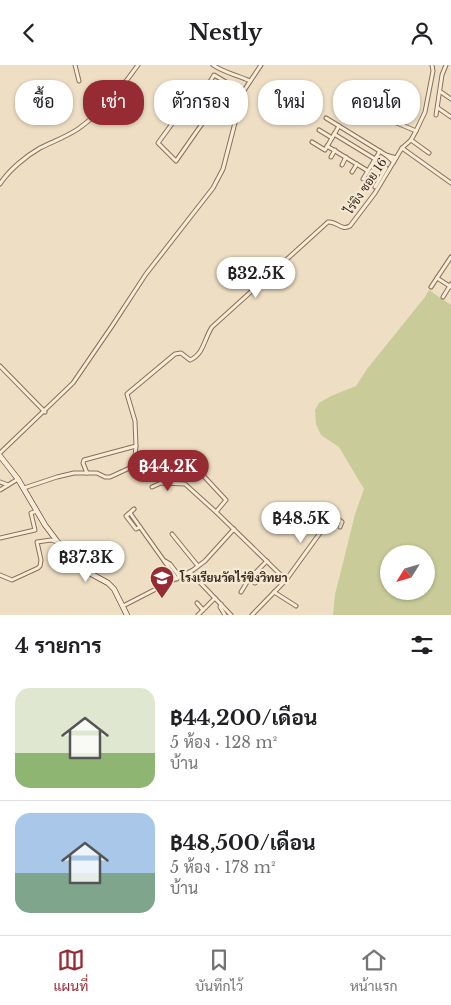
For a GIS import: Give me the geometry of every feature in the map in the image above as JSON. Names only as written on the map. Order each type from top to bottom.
[{"type":"main road","points":[[0,455],[18,479],[52,536],[88,572],[111,586],[127,615]]},
{"type":"street","points":[[75,65],[79,81]]},
{"type":"street","points":[[0,182],[10,171],[37,150],[60,141],[101,110],[113,98],[138,65]]},
{"type":"street","points":[[213,65],[229,74],[238,75],[250,81]]},
{"type":"street","points":[[248,84],[261,65]]},
{"type":"street","name":"ไร่ขิง ซอย 16","points":[[24,489],[57,477],[97,473],[110,477],[134,466],[136,446],[134,416],[127,395],[176,354],[181,353],[190,360],[196,357],[202,349],[212,327],[328,222],[342,228],[350,225],[375,193],[402,148],[412,140],[425,112],[433,71],[432,65]]},
{"type":"street","points":[[436,115],[441,92],[442,75],[446,65]]},
{"type":"street","points":[[211,80],[214,75],[223,80]]},
{"type":"street","points":[[441,92],[451,99]]},
{"type":"street","points":[[185,106],[193,110],[204,118],[204,121],[176,161],[158,143],[185,106]]},
{"type":"street","points":[[438,108],[451,117]]},
{"type":"street","points":[[326,118],[380,151],[394,162]]},
{"type":"street","points":[[0,455],[76,380],[146,273],[217,181],[225,163],[234,125]]},
{"type":"street","points":[[401,125],[416,131]]},
{"type":"street","points":[[312,141],[325,150],[339,126]]},
{"type":"street","points":[[319,130],[332,138]]},
{"type":"street","points":[[334,134],[386,168],[375,187]]},
{"type":"street","points":[[412,140],[429,153]]},
{"type":"street","points":[[327,146],[368,171]]},
{"type":"street","points":[[402,148],[451,183]]},
{"type":"street","points":[[331,157],[334,150]]},
{"type":"street","points":[[363,179],[380,151]]},
{"type":"street","points":[[386,155],[396,158]]},
{"type":"street","points":[[342,165],[346,157]]},
{"type":"street","points":[[352,172],[357,164]]},
{"type":"street","points":[[431,287],[451,257]]},
{"type":"street","points":[[446,264],[451,267]]},
{"type":"street","points":[[437,278],[450,286],[442,297]]},
{"type":"street","points":[[0,365],[45,412]]},
{"type":"street","points":[[87,473],[83,463],[84,460],[136,446]]},
{"type":"street","points":[[199,471],[226,499],[216,512]]},
{"type":"street","points":[[0,490],[18,479]]},
{"type":"street","points":[[0,481],[8,485]]},
{"type":"street","points":[[152,487],[161,483],[183,483],[286,579]]},
{"type":"street","points":[[134,509],[130,513],[165,561],[170,564],[178,578]]},
{"type":"street","points":[[0,539],[35,530],[31,513],[37,511]]},
{"type":"street","points":[[252,615],[286,579],[332,515],[342,522],[340,527]]},
{"type":"street","points":[[123,606],[190,572],[234,529]]},
{"type":"street","points":[[172,534],[198,566]]},
{"type":"street","points":[[0,575],[12,580],[38,568],[41,560],[37,542],[57,542]]},
{"type":"street","points":[[241,592],[267,561]]},
{"type":"street","points":[[190,572],[231,615]]},
{"type":"street","points":[[250,579],[255,583],[260,580]]},
{"type":"street","points":[[274,592],[296,606]]},
{"type":"street","points":[[198,615],[216,598]]},
{"type":"street","points":[[197,603],[203,610]]},
{"type":"street","points":[[221,604],[220,607],[225,615]]},
{"type":"green space","points":[[429,290],[451,305],[451,615],[333,615],[335,594],[355,514],[364,489],[339,447],[321,435],[316,424],[315,410],[319,403],[356,386],[367,369]]},
{"type":"place","name":"โรงเรียนวัดไร่ขิงวิทยา","points":[[162,599]]}]
